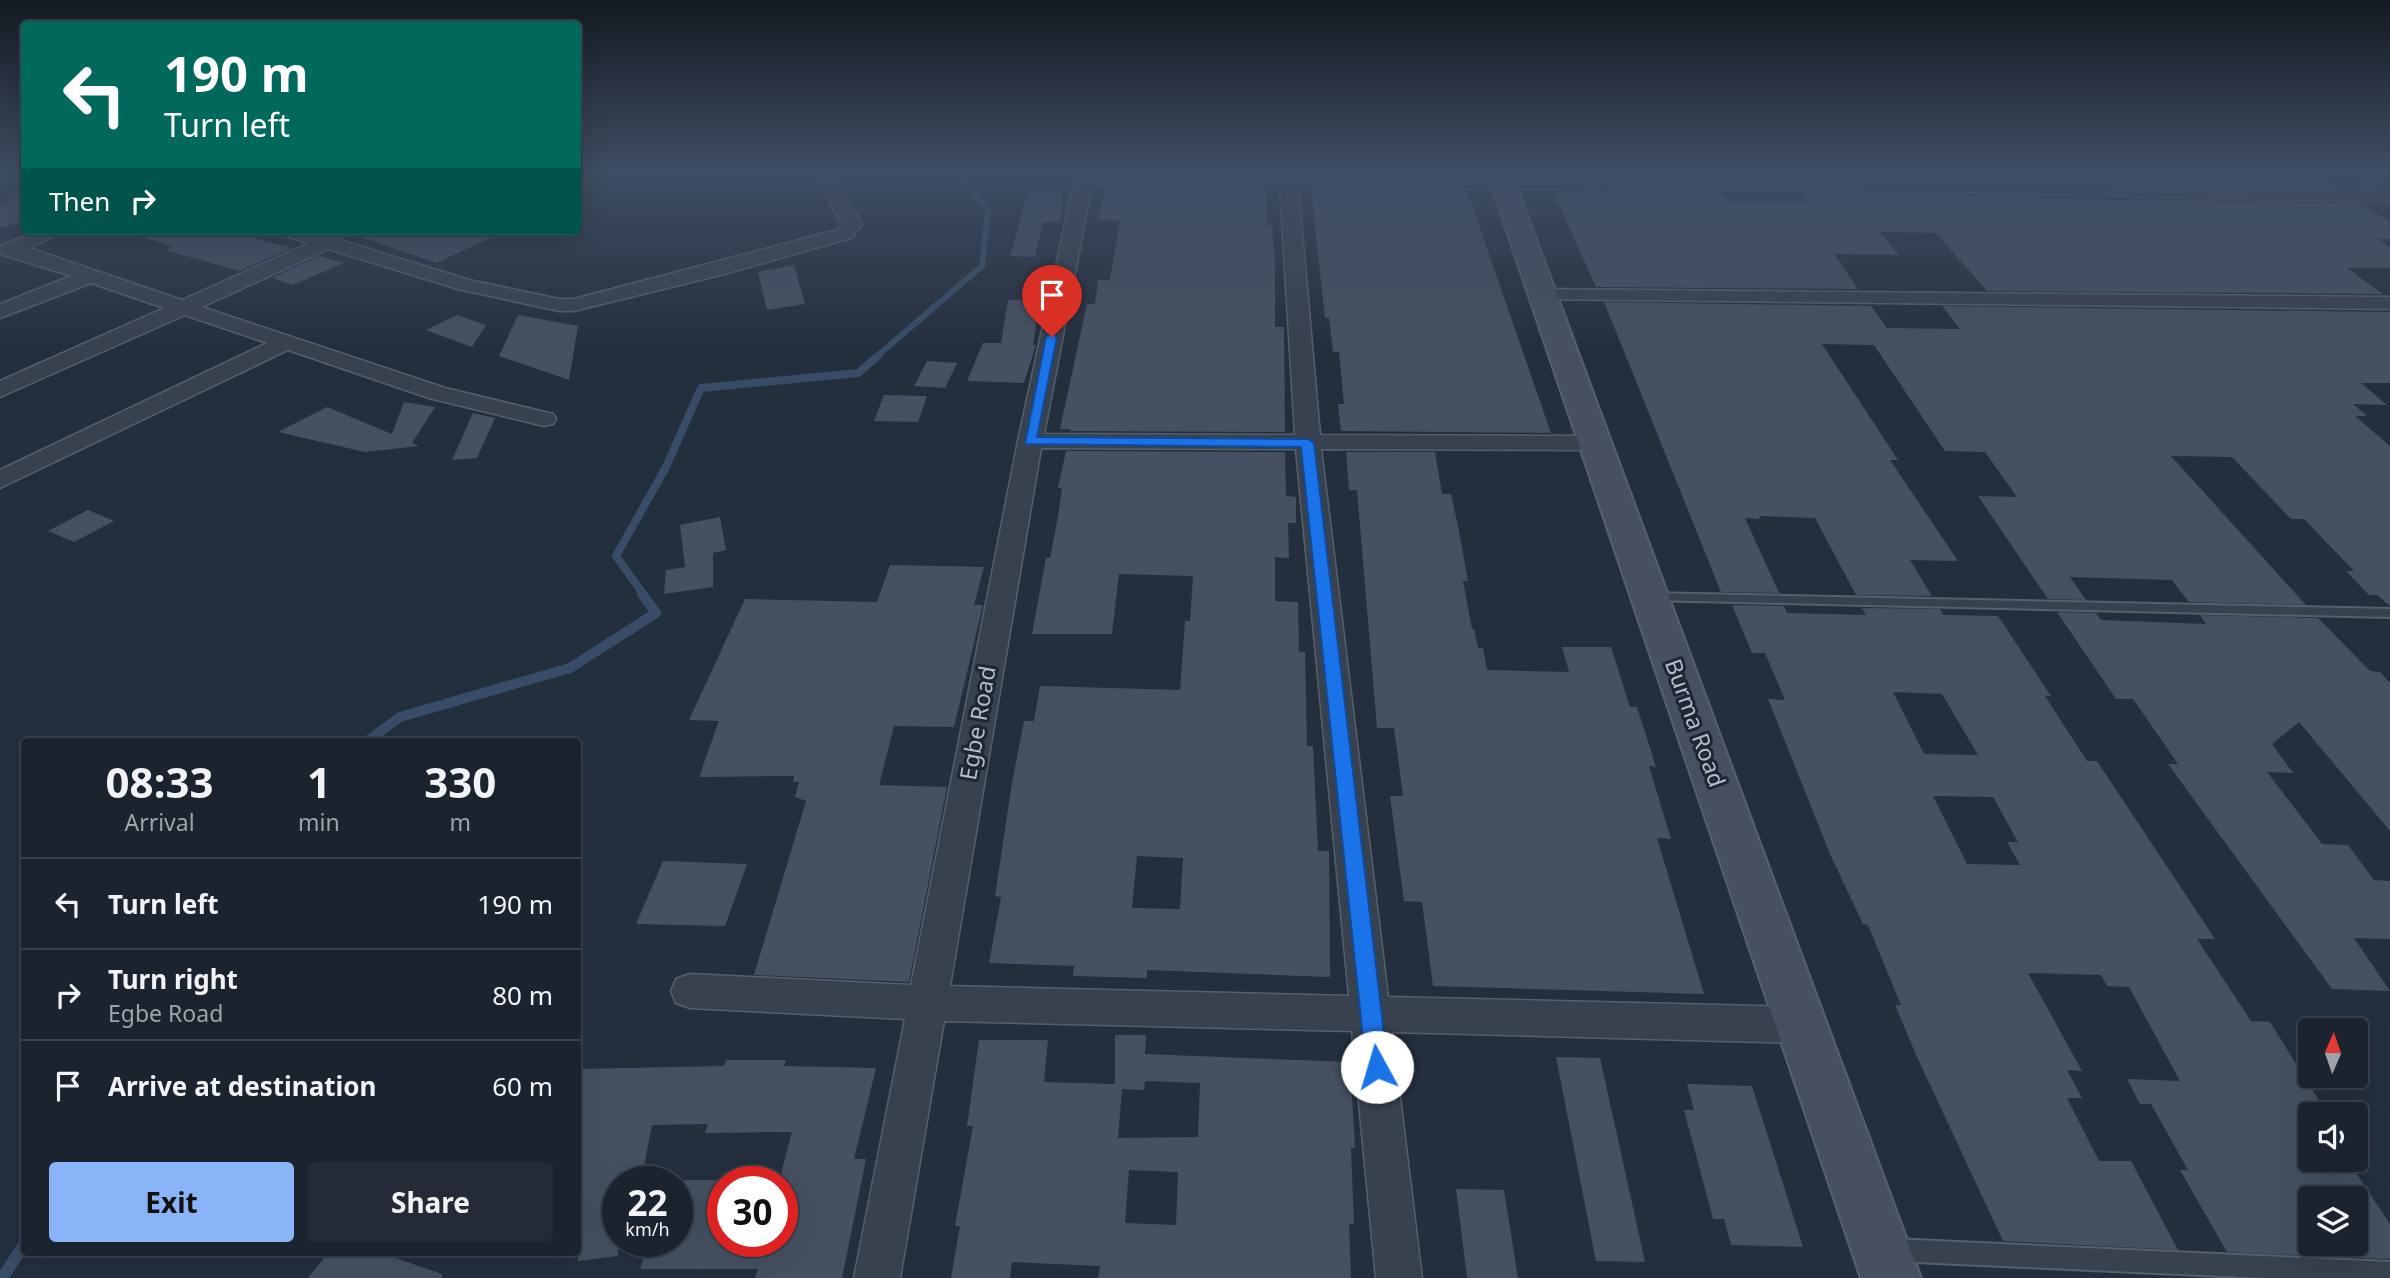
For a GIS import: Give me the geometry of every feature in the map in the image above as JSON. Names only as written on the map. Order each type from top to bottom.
[{"type":"street","points":[[304,235],[465,285],[548,304],[574,305],[717,270],[845,233],[848,229]]},
{"type":"street","name":"Egbe Road","points":[[877,1278],[1030,441],[1074,229]]},
{"type":"street","points":[[1293,229],[1308,443],[1399,1278]]},
{"type":"street","name":"Burma Road","points":[[1520,229],[1886,1264]]},
{"type":"street","points":[[5,250],[44,235]]},
{"type":"street","points":[[0,390],[345,235]]},
{"type":"street","points":[[5,250],[39,256],[89,276],[186,306],[437,393],[544,419]]},
{"type":"street","points":[[0,312],[89,276]]},
{"type":"street","points":[[1543,295],[2390,303]]},
{"type":"street","points":[[0,480],[288,342]]},
{"type":"street","points":[[1030,441],[1596,443]]},
{"type":"street","points":[[690,992],[926,1003],[1803,1025]]},
{"type":"lane","points":[[1650,597],[2005,603],[2390,614]]},
{"type":"lane","points":[[1886,1264],[2390,1273]]},
{"type":"building","points":[[1018,229],[1041,229],[1035,257],[1010,256]]},
{"type":"building","points":[[1119,229],[1272,229],[1275,327],[1284,327],[1285,432],[1060,429],[1087,304],[1095,304],[1098,280],[1110,280]]},
{"type":"building","points":[[1315,229],[1480,229],[1551,433],[1341,431],[1338,404],[1344,404],[1339,352],[1333,352],[1329,318],[1325,318]]},
{"type":"building","points":[[1570,229],[2390,229],[2390,239],[2377,239],[2390,247],[2390,268],[2347,268],[2383,294],[1987,291],[1936,233],[1880,232],[1899,255],[1834,254],[1858,289],[1596,287]]},
{"type":"building","points":[[241,235],[291,248],[240,271],[165,250],[173,247],[140,236]]},
{"type":"building","points":[[355,235],[497,235],[436,263]]},
{"type":"building","points":[[319,256],[344,263],[293,285],[272,278]]},
{"type":"building","points":[[794,265],[805,304],[767,310],[758,272]]},
{"type":"building","points":[[1040,299],[1033,345],[1036,345],[1024,383],[967,381],[983,343],[1001,343],[1008,300]]},
{"type":"building","points":[[1604,302],[1871,306],[1887,328],[1960,329],[1942,306],[2390,312],[2390,383],[2361,383],[2387,405],[2353,404],[2367,416],[2355,416],[2390,446],[2390,606],[2377,595],[2369,595],[2346,571],[2354,571],[2304,519],[2291,519],[2232,457],[2171,456],[2306,605],[2189,602],[2172,580],[2070,577],[2086,600],[2048,599],[1978,496],[2017,497],[1985,452],[1945,451],[1874,345],[1822,344],[1898,460],[1890,460],[1958,561],[1910,560],[1932,596],[1856,595],[1815,518],[1759,516],[1760,519],[1745,518],[1779,593],[1721,592]]},
{"type":"building","points":[[457,315],[486,325],[472,347],[426,330]]},
{"type":"building","points":[[518,315],[578,326],[569,380],[499,356]]},
{"type":"building","points":[[927,361],[957,363],[945,388],[914,386]]},
{"type":"building","points":[[884,395],[927,396],[918,422],[874,421]]},
{"type":"building","points":[[404,402],[435,407],[412,443],[419,446],[365,452],[278,432],[327,407],[392,434]]},
{"type":"building","points":[[473,413],[495,418],[477,458],[452,460]]},
{"type":"building","points":[[1066,451],[1285,452],[1286,496],[1296,497],[1296,523],[1288,523],[1289,558],[1275,557],[1275,601],[1298,602],[1299,652],[1305,652],[1307,746],[1313,746],[1318,851],[1329,851],[1330,977],[1147,970],[1147,978],[1073,976],[1074,966],[989,963],[1001,897],[995,896],[1012,783],[1024,721],[1034,721],[1040,686],[1180,690],[1185,621],[1190,621],[1193,576],[1119,574],[1112,634],[1032,634],[1046,558],[1050,558],[1058,517],[1062,488],[1058,488]],"holes":[[[1137,856],[1183,858],[1180,909],[1132,908]]]},
{"type":"building","points":[[1346,452],[1435,452],[1442,494],[1451,494],[1468,581],[1463,581],[1472,629],[1478,648],[1483,648],[1487,670],[1569,672],[1562,647],[1611,647],[1630,707],[1637,707],[1656,767],[1649,766],[1671,839],[1657,838],[1704,994],[1433,986],[1422,902],[1404,901],[1390,796],[1403,796],[1394,728],[1377,728],[1357,490],[1349,490]]},
{"type":"building","points":[[88,510],[114,521],[74,542],[48,531]]},
{"type":"building","points":[[720,517],[726,550],[713,553],[713,587],[664,594],[666,570],[685,567],[680,525]]},
{"type":"building","points":[[890,565],[984,567],[974,605],[983,605],[954,727],[894,726],[879,785],[947,787],[909,982],[754,975],[806,801],[795,797],[799,782],[793,782],[794,776],[699,777],[719,721],[689,720],[745,599],[877,602]]},
{"type":"building","points":[[1732,605],[1784,606],[1787,613],[1866,615],[1862,608],[1940,609],[1943,615],[1998,616],[2051,696],[2045,696],[2087,761],[2097,761],[2215,939],[2197,939],[2251,1021],[2270,1022],[2298,1067],[2298,1088],[2311,1088],[2320,1102],[2298,1102],[2298,1172],[2355,1172],[2365,1186],[2298,1186],[2298,1255],[2227,1252],[2180,1170],[2188,1170],[2151,1104],[2140,1104],[2127,1079],[2180,1081],[2129,987],[2107,986],[2101,975],[2028,973],[2082,1071],[2067,1070],[2082,1098],[2067,1098],[2099,1161],[2131,1161],[2178,1250],[2003,1241],[1917,1057],[1895,1005],[1901,1005],[1868,925],[1863,924],[1830,854],[1768,699],[1785,700],[1765,653],[1752,653]],"holes":[[[1893,692],[1942,694],[1978,755],[1924,754]],[[1933,796],[1993,797],[2018,842],[2007,842],[2020,865],[1967,864]]]},
{"type":"building","points":[[2057,612],[2096,613],[2101,620],[2206,624],[2200,615],[2318,618],[2370,671],[2380,672],[2390,683],[2390,831],[2299,722],[2272,744],[2293,773],[2267,772],[2322,844],[2348,845],[2374,880],[2390,881],[2390,939],[2354,938],[2390,991],[2332,989],[2168,764],[2178,764],[2133,699],[2116,699]]},
{"type":"building","points":[[663,861],[747,864],[725,926],[636,924]]},
{"type":"building","points":[[1115,1035],[1146,1035],[1145,1054],[1350,1062],[1355,1148],[1351,1148],[1354,1224],[1349,1224],[1351,1278],[1098,1278],[1100,1266],[1012,1262],[1010,1278],[951,1278],[960,1226],[955,1226],[973,1126],[967,1126],[979,1040],[1048,1040],[1044,1082],[1115,1084]],"holes":[[[1145,1081],[1200,1083],[1198,1137],[1118,1138],[1122,1089],[1144,1090]],[[1129,1170],[1178,1172],[1176,1225],[1125,1223]]]},
{"type":"building","points":[[1556,1057],[1600,1058],[1645,1262],[1596,1261]]},
{"type":"building","points":[[726,1060],[786,1060],[784,1066],[876,1068],[854,1159],[866,1159],[842,1278],[755,1278],[758,1269],[640,1269],[643,1257],[693,1257],[693,1180],[707,1180],[707,1257],[798,1257],[798,1166],[783,1166],[792,1132],[705,1133],[708,1124],[652,1125],[644,1166],[602,1166],[602,1257],[610,1257],[578,1261],[578,1256],[581,1256],[581,1069],[724,1066]]},
{"type":"building","points":[[1687,1084],[1752,1086],[1803,1247],[1731,1245],[1724,1219],[1713,1219],[1684,1110],[1694,1110]]},
{"type":"building","points":[[1456,1189],[1504,1190],[1518,1278],[1467,1278]]},
{"type":"building","points":[[2368,1191],[2390,1224],[2390,1259],[2356,1258],[2368,1256]]},
{"type":"building","points":[[326,1256],[390,1256],[442,1274],[442,1278],[308,1278]]},
{"type":"waterway","points":[[876,357],[982,266],[986,229]]},
{"type":"waterway","points":[[644,595],[616,556],[666,467],[701,388],[858,373],[878,356]]},
{"type":"waterway","points":[[371,738],[400,717],[570,668],[656,613],[642,594]]},
{"type":"waterway","points":[[2,1278],[21,1250]]},
{"type":"route","points":[[1052,337],[1030,441],[1308,443],[1377,1067]]}]
